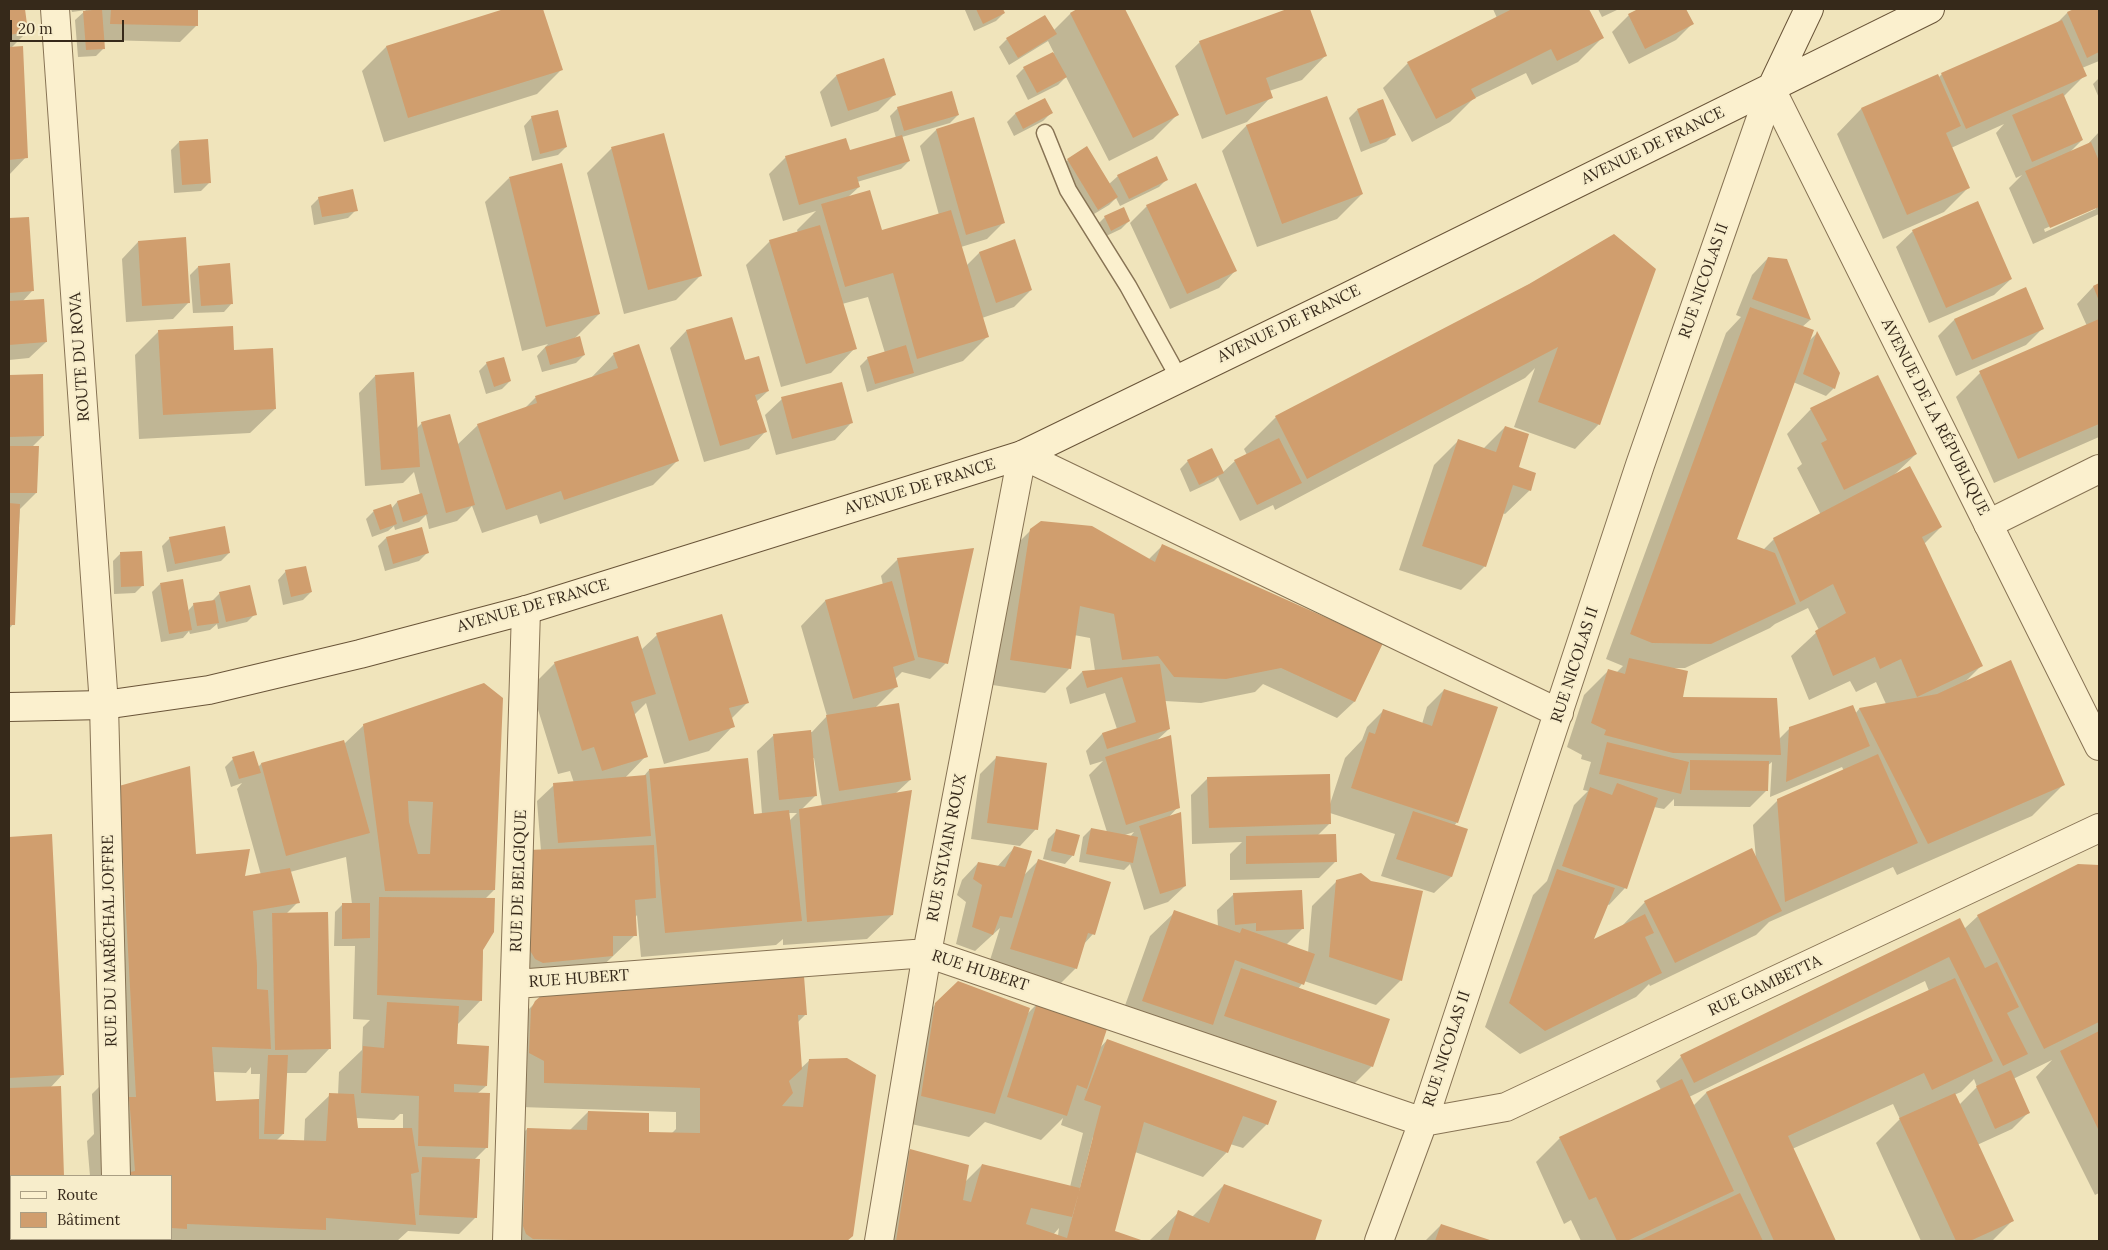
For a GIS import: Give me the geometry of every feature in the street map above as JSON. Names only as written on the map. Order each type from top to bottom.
[{"type":"street","name":"ROUTE DU ROVA","points":[[55,9],[104,705]]},
{"type":"street","name":"RUE NICOLAS II","points":[[1379,1241],[1423,1122],[1640,465],[1771,89],[1809,9]]},
{"type":"street","name":"AVENUE DE FRANCE","points":[[9,707],[104,705],[208,690],[360,654],[526,610],[1022,455],[1771,89],[1930,9]]},
{"type":"street","name":"AVENUE DE LA RÉPUBLIQUE","points":[[1771,89],[2099,746]]},
{"type":"street","points":[[1022,455],[1559,713]]},
{"type":"street","name":"RUE SYLVAIN ROUX","points":[[879,1241],[927,953],[1022,455]]},
{"type":"street","points":[[1988,524],[2099,468]]},
{"type":"street","name":"RUE DE BELGIQUE","points":[[507,1241],[526,610]]},
{"type":"street","name":"RUE DU MARÉCHAL JOFFRE","points":[[104,705],[116,1175]]},
{"type":"street","name":"RUE GAMBETTA","points":[[1423,1122],[1506,1107],[2099,828]]},
{"type":"street","name":"RUE HUBERT","points":[[516,984],[927,953],[1423,1122]]},
{"type":"lane","points":[[1045,133],[1068,190],[1128,286],[1179,378]]},
{"type":"building","points":[[9,9],[25,9],[28,32],[9,35]]},
{"type":"building","points":[[102,9],[105,49],[86,50],[83,11]]},
{"type":"building","points":[[111,9],[198,9],[198,26],[110,24]]},
{"type":"building","points":[[504,9],[543,9],[563,70],[408,118],[386,46]]},
{"type":"building","points":[[976,9],[1003,9],[1005,13],[983,24]]},
{"type":"building","points":[[1077,9],[1125,9],[1179,115],[1133,138],[1070,13]]},
{"type":"building","points":[[1287,9],[1310,9],[1327,56],[1266,78],[1273,98],[1226,115],[1199,41]]},
{"type":"building","points":[[1512,9],[1589,9],[1604,38],[1557,61],[1551,49],[1471,89],[1476,98],[1436,119],[1407,62]]},
{"type":"building","points":[[1638,9],[1686,9],[1694,24],[1645,49],[1628,14]]},
{"type":"building","points":[[2074,9],[2099,9],[2099,52],[2087,58],[2067,12]]},
{"type":"building","points":[[1045,15],[1057,34],[1018,58],[1006,38]]},
{"type":"building","points":[[2062,20],[2087,76],[1966,129],[1941,73]]},
{"type":"building","points":[[23,46],[28,158],[9,160],[9,47]]},
{"type":"building","points":[[1053,52],[1067,77],[1037,93],[1023,67]]},
{"type":"building","points":[[884,58],[896,95],[848,111],[836,75]]},
{"type":"building","points":[[1938,74],[1961,126],[1946,133],[1970,188],[1907,215],[1861,108]]},
{"type":"building","points":[[952,91],[959,115],[904,131],[897,107]]},
{"type":"building","points":[[2063,93],[2083,140],[2032,162],[2012,115]]},
{"type":"building","points":[[1327,96],[1363,194],[1282,224],[1246,125]]},
{"type":"building","points":[[1045,98],[1053,113],[1023,129],[1015,113]]},
{"type":"building","points":[[1383,99],[1396,135],[1370,144],[1357,109]]},
{"type":"building","points":[[558,110],[567,147],[540,154],[531,116]]},
{"type":"building","points":[[974,117],[1005,223],[966,235],[936,129]]},
{"type":"building","points":[[664,133],[702,276],[648,290],[611,147]]},
{"type":"building","points":[[902,135],[910,161],[857,177],[860,187],[799,205],[785,156],[846,138],[850,150]]},
{"type":"building","points":[[208,139],[211,183],[182,185],[179,141]]},
{"type":"building","points":[[2091,142],[2099,161],[2099,207],[2050,228],[2025,171]]},
{"type":"building","points":[[1087,146],[1118,197],[1098,210],[1067,159]]},
{"type":"building","points":[[1157,156],[1168,180],[1129,199],[1117,175]]},
{"type":"building","points":[[562,163],[600,314],[546,327],[509,177]]},
{"type":"building","points":[[1196,183],[1237,271],[1187,294],[1146,205]]},
{"type":"building","points":[[353,189],[358,211],[322,217],[318,197]]},
{"type":"building","points":[[870,190],[882,230],[951,210],[989,337],[917,359],[893,273],[845,287],[821,204]]},
{"type":"building","points":[[1978,201],[2012,279],[1946,308],[1912,230]]},
{"type":"building","points":[[1124,207],[1130,221],[1111,231],[1104,216]]},
{"type":"building","points":[[29,217],[34,291],[9,293],[9,218]]},
{"type":"building","points":[[820,225],[857,349],[806,364],[769,240]]},
{"type":"building","points":[[1614,234],[1656,269],[1600,425],[1538,402],[1558,347],[1307,479],[1275,416],[1529,284]]},
{"type":"building","points":[[186,237],[190,303],[142,306],[138,241]]},
{"type":"building","points":[[1015,239],[1032,290],[996,303],[979,252]]},
{"type":"building","points":[[1768,257],[1787,259],[1811,320],[1752,299]]},
{"type":"building","points":[[230,263],[233,304],[201,306],[198,266]]},
{"type":"building","points":[[2099,283],[2099,301],[2093,286]]},
{"type":"building","points":[[2026,287],[2044,329],[1972,360],[1954,319]]},
{"type":"building","points":[[44,299],[47,342],[9,345],[9,301]]},
{"type":"building","points":[[1750,307],[1814,330],[1737,539],[1775,553],[1796,604],[1711,644],[1652,643],[1630,634]]},
{"type":"building","points":[[732,317],[745,360],[759,356],[769,391],[755,395],[767,432],[720,446],[686,330]]},
{"type":"building","points":[[2099,319],[2099,424],[2018,459],[1979,371]]},
{"type":"building","points":[[233,326],[234,350],[273,348],[276,409],[163,415],[158,330]]},
{"type":"building","points":[[1817,331],[1840,373],[1835,389],[1803,374]]},
{"type":"building","points":[[580,336],[585,355],[550,365],[545,347]]},
{"type":"building","points":[[639,344],[679,461],[564,500],[561,491],[506,510],[477,424],[537,403],[535,396],[618,368],[613,353]]},
{"type":"building","points":[[906,345],[914,373],[875,384],[867,357]]},
{"type":"building","points":[[504,357],[511,381],[494,387],[486,362]]},
{"type":"building","points":[[414,372],[420,467],[381,470],[375,375]]},
{"type":"building","points":[[43,374],[44,436],[9,437],[9,375]]},
{"type":"building","points":[[1878,375],[1917,454],[1844,490],[1821,443],[1827,440],[1810,408]]},
{"type":"building","points":[[842,382],[853,423],[792,439],[781,397]]},
{"type":"building","points":[[450,414],[475,505],[446,513],[421,422]]},
{"type":"building","points":[[1505,426],[1529,434],[1519,467],[1536,473],[1531,491],[1513,485],[1486,567],[1422,546],[1458,439],[1496,452]]},
{"type":"building","points":[[1279,438],[1302,483],[1257,505],[1234,460]]},
{"type":"building","points":[[9,446],[39,446],[37,493],[9,493]]},
{"type":"building","points":[[1212,448],[1224,473],[1199,485],[1187,460]]},
{"type":"building","points":[[1910,466],[1942,527],[1922,537],[1983,666],[1917,697],[1901,659],[1880,669],[1875,657],[1833,676],[1815,631],[1846,613],[1833,584],[1800,602],[1773,538]]},
{"type":"building","points":[[422,493],[428,514],[403,522],[397,501]]},
{"type":"building","points":[[9,503],[20,504],[15,625],[9,625]]},
{"type":"building","points":[[391,504],[397,524],[380,530],[373,510]]},
{"type":"building","points":[[1041,521],[1092,526],[1155,562],[1162,544],[1383,643],[1355,702],[1281,668],[1226,679],[1174,677],[1158,656],[1122,660],[1114,614],[1080,606],[1071,669],[1010,660],[1030,529]]},
{"type":"building","points":[[225,526],[230,553],[175,564],[169,537]]},
{"type":"building","points":[[422,527],[429,553],[393,564],[386,537]]},
{"type":"building","points":[[974,548],[948,664],[918,657],[897,558]]},
{"type":"building","points":[[142,551],[144,586],[121,587],[120,552]]},
{"type":"building","points":[[306,566],[312,592],[291,597],[285,570]]},
{"type":"building","points":[[183,579],[192,630],[169,634],[160,583]]},
{"type":"building","points":[[892,581],[915,660],[893,667],[898,687],[853,699],[825,600]]},
{"type":"building","points":[[250,585],[257,615],[226,622],[219,592]]},
{"type":"building","points":[[215,600],[219,623],[197,626],[193,603]]},
{"type":"building","points":[[722,614],[749,703],[729,708],[735,727],[689,741],[656,633]]},
{"type":"building","points":[[638,636],[656,694],[631,702],[648,757],[602,771],[594,747],[582,751],[554,662]]},
{"type":"building","points":[[1629,658],[1688,671],[1683,697],[1777,698],[1781,755],[1673,753],[1604,735],[1606,730],[1591,723],[1608,669],[1625,674]]},
{"type":"building","points":[[2011,660],[2065,785],[1928,844],[1859,708],[1937,694]]},
{"type":"building","points":[[1160,664],[1170,729],[1107,749],[1102,733],[1136,722],[1122,677],[1087,688],[1082,671]]},
{"type":"building","points":[[484,683],[503,698],[495,890],[385,891],[363,724]],"holes":[[[408,801],[433,802],[430,854],[418,854],[409,822]]]},
{"type":"building","points":[[1444,689],[1498,707],[1458,823],[1351,788],[1369,732],[1375,734],[1383,709],[1432,726]]},
{"type":"building","points":[[899,703],[911,780],[839,791],[826,715]]},
{"type":"building","points":[[1853,705],[1870,746],[1786,782],[1789,727]]},
{"type":"building","points":[[811,730],[817,796],[779,800],[773,734]]},
{"type":"building","points":[[1171,735],[1180,808],[1126,825],[1105,757]]},
{"type":"building","points":[[344,740],[370,833],[286,856],[261,763]]},
{"type":"building","points":[[1607,742],[1689,762],[1681,794],[1599,774]]},
{"type":"building","points":[[254,751],[261,773],[239,779],[232,757]]},
{"type":"building","points":[[1878,754],[1918,843],[1785,902],[1777,799]]},
{"type":"building","points":[[996,756],[1047,763],[1038,830],[987,823]]},
{"type":"building","points":[[748,758],[754,814],[789,810],[802,921],[665,933],[649,769]]},
{"type":"building","points":[[1690,760],[1769,761],[1768,791],[1690,790]]},
{"type":"building","points":[[190,766],[196,854],[250,849],[245,876],[290,868],[300,903],[253,911],[257,989],[268,990],[271,1049],[212,1047],[216,1101],[259,1099],[259,1139],[326,1141],[329,1093],[354,1094],[358,1128],[412,1128],[419,1172],[411,1174],[416,1225],[326,1218],[326,1230],[187,1224],[187,1229],[172,1228],[172,1175],[130,1175],[130,1172],[135,1171],[129,1097],[136,1097],[119,786]]},
{"type":"building","points":[[1330,774],[1331,824],[1209,828],[1207,777]]},
{"type":"building","points":[[646,775],[651,836],[558,843],[553,783]]},
{"type":"building","points":[[1617,783],[1658,798],[1627,889],[1562,866],[1590,787],[1612,795]]},
{"type":"building","points":[[912,790],[893,915],[807,922],[799,809]]},
{"type":"building","points":[[1413,811],[1468,829],[1452,877],[1396,859]]},
{"type":"building","points":[[1181,812],[1186,886],[1160,894],[1139,826]]},
{"type":"building","points":[[1091,828],[1138,837],[1133,863],[1086,854]]},
{"type":"building","points":[[1056,829],[1080,835],[1074,856],[1051,851]]},
{"type":"building","points":[[52,834],[64,1075],[9,1078],[9,837]]},
{"type":"building","points":[[1336,834],[1337,862],[1246,864],[1246,836]]},
{"type":"building","points":[[654,845],[656,898],[635,900],[637,936],[613,936],[613,956],[543,963],[535,959],[528,947],[528,850]]},
{"type":"building","points":[[1014,846],[1032,851],[1012,918],[1000,916],[993,935],[972,927],[982,885],[973,879],[978,862],[1005,867]]},
{"type":"building","points":[[1752,848],[1782,911],[1675,963],[1644,901]]},
{"type":"building","points":[[1038,859],[1111,882],[1095,935],[1088,933],[1077,969],[1010,949]]},
{"type":"building","points":[[2078,864],[2099,865],[2099,1022],[2044,1049],[1977,915]]},
{"type":"building","points":[[1557,869],[1615,888],[1594,939],[1645,914],[1654,933],[1645,937],[1662,973],[1545,1031],[1509,1003]]},
{"type":"building","points":[[1361,873],[1371,881],[1423,891],[1402,981],[1329,957],[1336,880]]},
{"type":"building","points":[[1302,890],[1304,929],[1256,931],[1256,923],[1235,925],[1233,893]]},
{"type":"building","points":[[379,897],[495,898],[494,932],[483,950],[482,1001],[377,995]]},
{"type":"building","points":[[342,903],[370,903],[370,938],[342,939]]},
{"type":"building","points":[[1174,910],[1240,933],[1242,928],[1315,954],[1304,985],[1235,960],[1213,1025],[1142,1001]]},
{"type":"building","points":[[328,912],[331,1049],[275,1050],[272,913]]},
{"type":"building","points":[[1960,918],[1985,968],[1997,962],[2019,1007],[2007,1013],[2028,1054],[2003,1066],[1949,957],[1694,1083],[1680,1055]]},
{"type":"building","points":[[1241,968],[1390,1019],[1373,1067],[1224,1016]]},
{"type":"building","points":[[804,976],[807,1015],[798,1015],[802,1069],[789,1081],[793,1093],[782,1106],[803,1107],[809,1059],[847,1058],[876,1075],[853,1236],[847,1241],[604,1241],[533,1239],[526,1234],[523,1226],[527,1128],[587,1130],[588,1111],[649,1113],[649,1132],[700,1133],[700,1088],[544,1083],[544,1061],[529,1053],[531,1009],[535,1001],[542,995]]},
{"type":"building","points":[[1955,978],[1993,1061],[1932,1090],[1924,1073],[1788,1136],[1836,1241],[1774,1241],[1706,1092]]},
{"type":"building","points":[[958,981],[1030,1008],[995,1114],[921,1096],[935,1003]]},
{"type":"building","points":[[1038,1000],[1109,1023],[1087,1089],[1077,1085],[1067,1116],[1007,1097]]},
{"type":"building","points":[[387,1002],[459,1006],[457,1044],[489,1046],[487,1086],[454,1084],[454,1092],[490,1093],[488,1148],[418,1146],[419,1096],[361,1093],[363,1046],[384,1048]]},
{"type":"building","points":[[2099,1031],[2099,1131],[2060,1051]]},
{"type":"building","points":[[1107,1039],[1277,1101],[1268,1125],[1243,1116],[1228,1153],[1144,1122],[1115,1231],[1144,1241],[896,1241],[910,1149],[969,1165],[963,1200],[971,1202],[982,1164],[1080,1188],[1101,1106],[1084,1100]],"holes":[[[1078,1195],[1067,1238],[1026,1224],[1031,1208],[1072,1217]]]},
{"type":"building","points":[[268,1055],[288,1055],[284,1134],[264,1134]]},
{"type":"building","points":[[2011,1070],[2030,1113],[1995,1129],[1976,1086]]},
{"type":"building","points":[[1682,1079],[1734,1191],[1627,1241],[1617,1241],[1596,1197],[1589,1200],[1559,1137]]},
{"type":"building","points":[[61,1086],[64,1175],[10,1175],[9,1190],[9,1088]]},
{"type":"building","points":[[1955,1093],[2014,1221],[1970,1241],[1956,1241],[1899,1118]]},
{"type":"building","points":[[422,1157],[480,1159],[477,1218],[419,1215]]},
{"type":"building","points":[[1224,1184],[1322,1220],[1315,1241],[1168,1241],[1178,1210],[1209,1223]]},
{"type":"building","points":[[1740,1193],[1763,1241],[1638,1241]]},
{"type":"building","points":[[1441,1224],[1493,1241],[1435,1241]]}]
